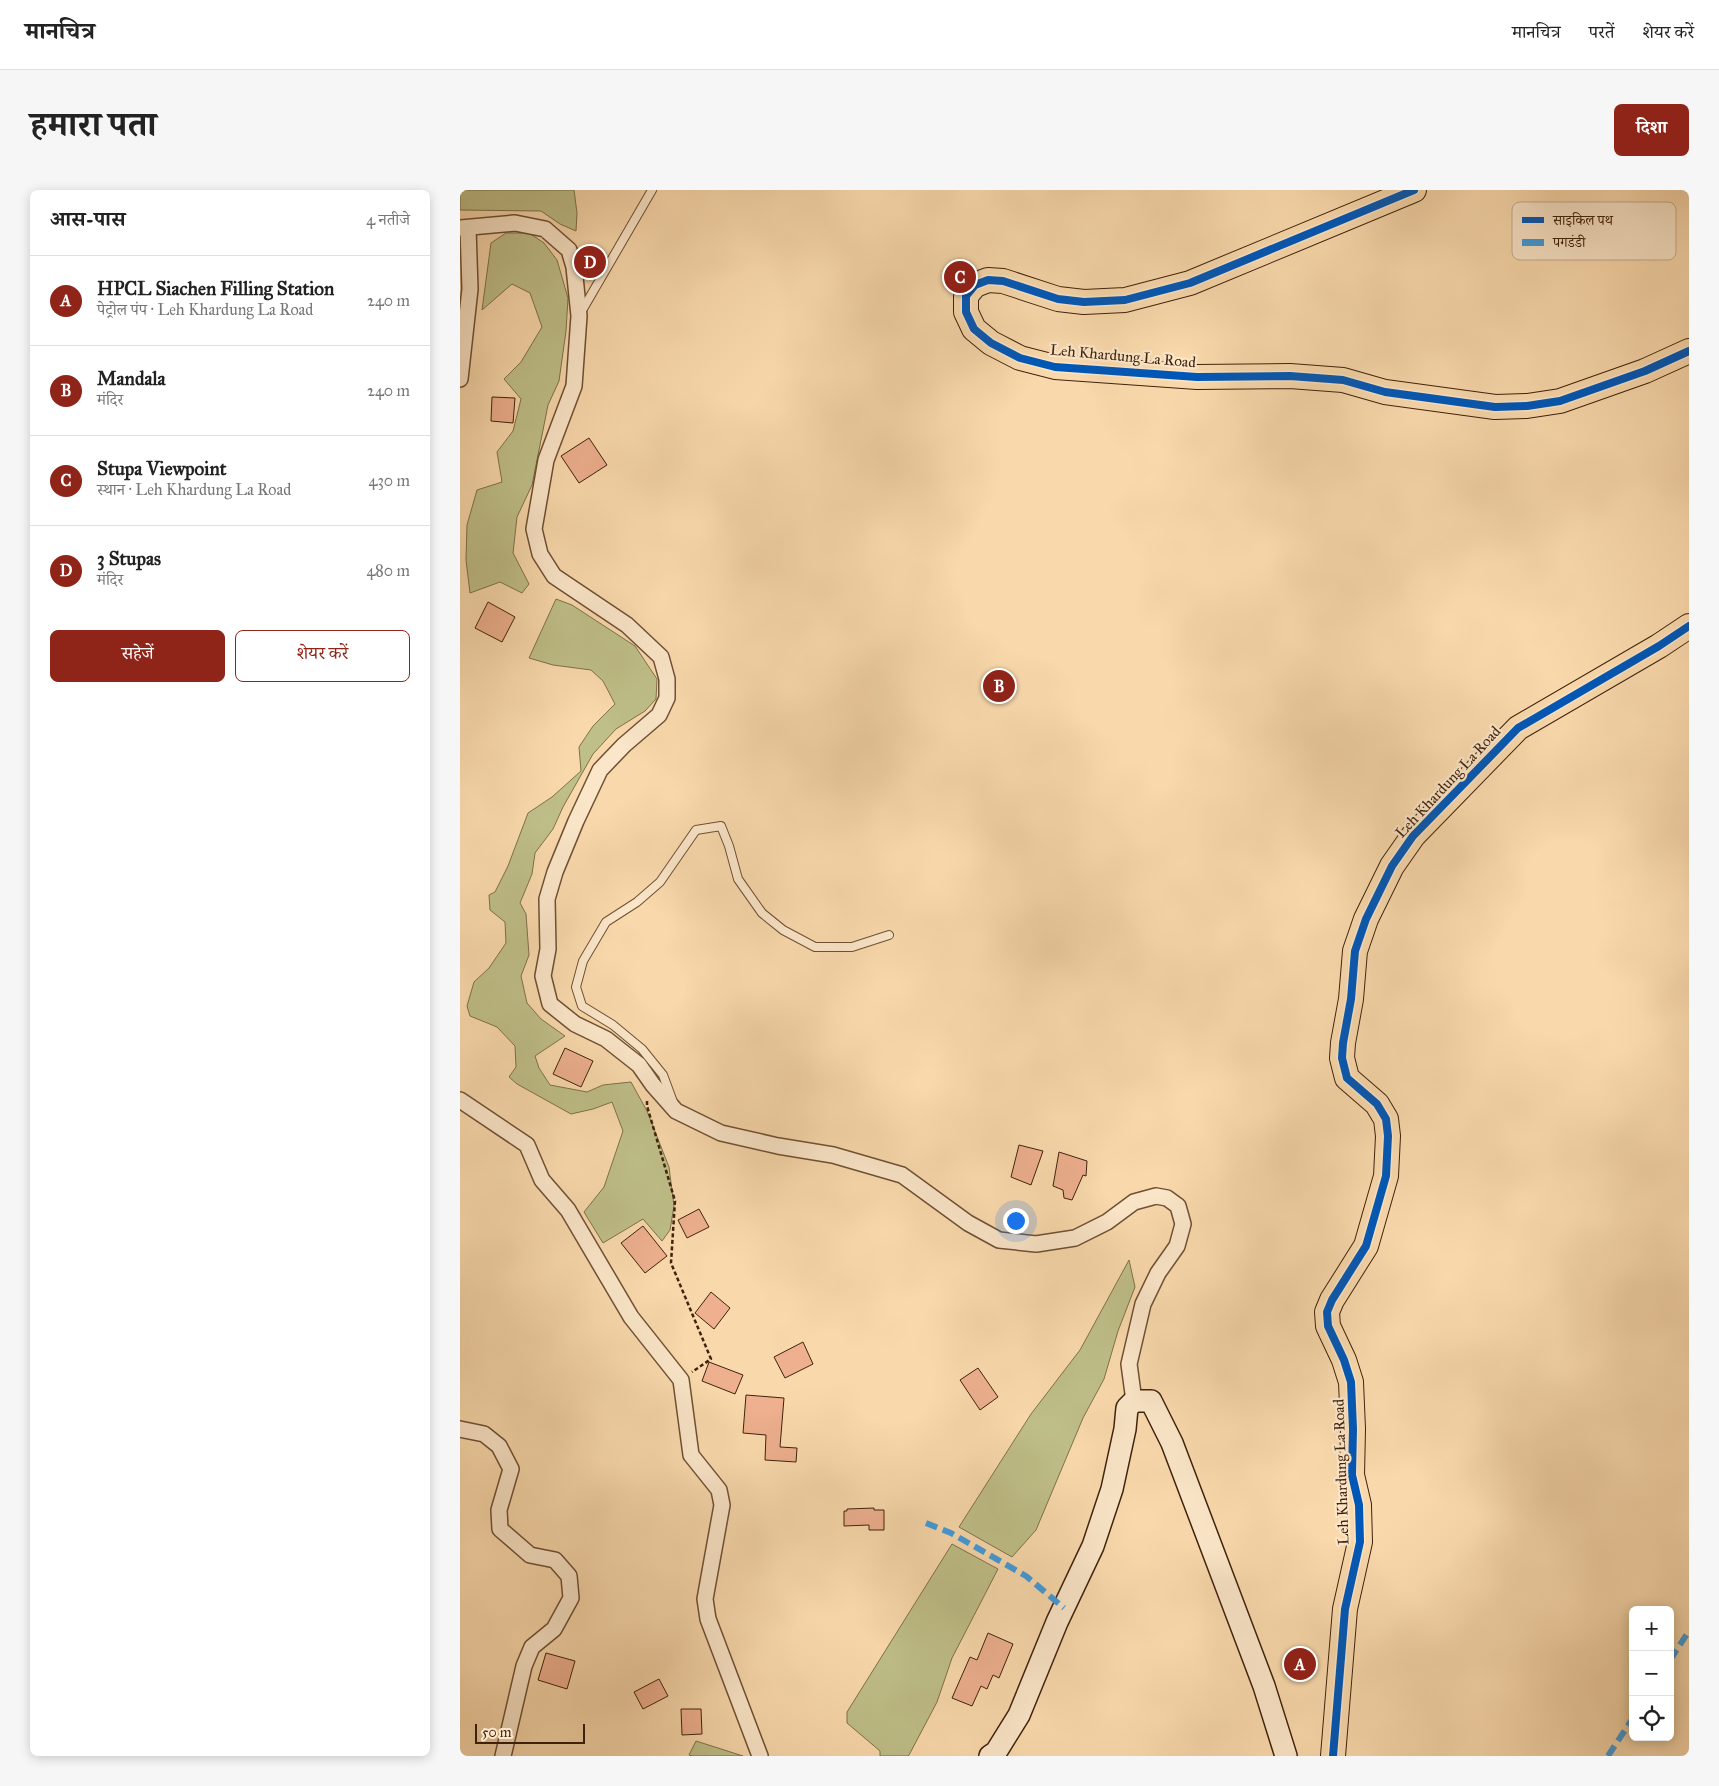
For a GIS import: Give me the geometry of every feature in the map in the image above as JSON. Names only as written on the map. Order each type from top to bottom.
[{"type":"main road","name":"Leh Khardung La Road","points":[[1414,190],[1190,283],[1125,300],[1084,302],[1058,299],[1003,281],[988,280],[975,285],[966,296],[966,312],[974,329],[991,343],[1020,358],[1055,367],[1197,377],[1290,376],[1342,380],[1385,392],[1495,407],[1526,406],[1560,400],[1645,371],[1689,351]]},
{"type":"main road","name":"Leh Khardung La Road","points":[[1333,1756],[1345,1609],[1360,1542],[1358,1505],[1352,1475],[1353,1428],[1351,1382],[1344,1360],[1328,1326],[1327,1312],[1332,1300],[1366,1246],[1386,1176],[1388,1136],[1386,1119],[1377,1104],[1347,1078],[1342,1058],[1342,1043],[1351,999],[1355,951],[1366,918],[1392,866],[1413,836],[1518,728],[1659,646],[1689,626]]},
{"type":"street","points":[[460,379],[470,289],[464,228],[515,223],[544,229],[570,250],[574,267],[579,316],[574,386],[546,460],[534,528],[540,554],[554,576],[627,625],[661,657],[667,678],[667,698],[659,715],[624,745],[600,770],[555,872],[547,898],[548,948],[543,976],[550,1004],[575,1024],[606,1039],[639,1065],[648,1079],[676,1111],[721,1133],[778,1146],[833,1155],[902,1175],[968,1223],[998,1240],[1036,1244],[1075,1238],[1107,1222],[1134,1202],[1156,1196],[1167,1198],[1178,1206],[1183,1224],[1176,1246],[1158,1273],[1143,1304],[1129,1364],[1134,1402]]},
{"type":"street","points":[[460,1100],[526,1145],[542,1180],[568,1210],[631,1317],[680,1380],[692,1455],[719,1490],[722,1505],[705,1599],[708,1618],[760,1756]]},
{"type":"street","points":[[990,1756],[996,1752],[1019,1715],[1057,1622],[1093,1546],[1112,1489],[1125,1430],[1127,1408],[1134,1402],[1151,1401],[1172,1443],[1264,1686],[1286,1756]]},
{"type":"street","points":[[460,1429],[484,1434],[499,1446],[511,1470],[499,1510],[500,1529],[530,1555],[555,1560],[570,1576],[571,1598],[554,1629],[532,1647],[524,1666],[503,1756]]},
{"type":"lane","points":[[579,316],[652,190]]},
{"type":"lane","points":[[676,1111],[663,1075],[642,1049],[613,1025],[582,1006],[576,987],[584,961],[606,922],[637,902],[660,882],[696,830],[721,826],[729,846],[738,879],[762,913],[783,930],[814,947],[852,947],[889,935]]},
{"type":"path","points":[[648,1079],[647,1106],[676,1201],[671,1263],[711,1359],[680,1380]]},
{"type":"green space","points":[[460,190],[574,190],[577,213],[576,231],[560,224],[541,211],[460,210]]},
{"type":"green space","points":[[506,233],[529,233],[544,243],[557,260],[568,298],[566,331],[559,381],[548,405],[532,485],[517,517],[513,553],[529,584],[522,593],[500,582],[470,593],[466,560],[467,525],[477,490],[502,482],[497,452],[513,431],[521,399],[504,379],[521,362],[542,327],[530,293],[512,284],[482,310],[491,243]]},
{"type":"green space","points":[[556,599],[572,605],[635,646],[657,679],[656,699],[645,711],[616,729],[593,754],[563,807],[553,829],[535,853],[532,874],[520,903],[526,914],[529,955],[521,976],[527,1003],[541,1019],[565,1036],[535,1056],[539,1068],[550,1085],[587,1092],[603,1085],[631,1082],[647,1111],[669,1167],[674,1206],[670,1230],[662,1241],[643,1219],[603,1243],[584,1212],[604,1187],[623,1131],[612,1102],[571,1114],[517,1084],[509,1077],[516,1067],[515,1046],[497,1027],[470,1016],[467,1006],[474,982],[489,968],[506,943],[505,922],[490,910],[489,895],[495,892],[508,866],[528,813],[552,797],[581,771],[579,747],[593,726],[615,704],[603,681],[591,670],[553,665],[529,658]]},
{"type":"green space","points":[[1129,1260],[1135,1287],[1118,1331],[1104,1379],[1083,1418],[1036,1530],[1012,1557],[959,1527],[1031,1414],[1080,1350]]},
{"type":"green space","points":[[952,1544],[998,1569],[952,1658],[937,1702],[909,1755],[880,1756],[880,1751],[847,1723],[847,1712]]},
{"type":"green space","points":[[696,1741],[743,1756],[689,1755]]},
{"type":"building","points":[[492,397],[515,398],[513,423],[491,421]]},
{"type":"building","points":[[589,438],[607,465],[579,483],[561,456]]},
{"type":"building","points":[[488,602],[515,617],[502,642],[475,628]]},
{"type":"building","points":[[565,1048],[593,1061],[581,1087],[553,1074]]},
{"type":"building","points":[[1019,1145],[1043,1151],[1031,1185],[1011,1177]]},
{"type":"building","points":[[1059,1152],[1087,1161],[1086,1176],[1083,1175],[1072,1200],[1064,1198],[1063,1190],[1053,1186]]},
{"type":"building","points":[[699,1209],[709,1227],[687,1238],[678,1220]]},
{"type":"building","points":[[643,1226],[667,1256],[645,1273],[621,1243]]},
{"type":"building","points":[[711,1292],[730,1308],[714,1329],[695,1313]]},
{"type":"building","points":[[803,1342],[813,1364],[785,1378],[774,1357]]},
{"type":"building","points":[[709,1362],[743,1375],[735,1394],[702,1381]]},
{"type":"building","points":[[978,1368],[998,1397],[980,1410],[960,1380]]},
{"type":"building","points":[[746,1395],[784,1398],[780,1447],[797,1448],[796,1462],[765,1460],[766,1435],[743,1433]]},
{"type":"building","points":[[874,1508],[874,1510],[884,1510],[884,1530],[869,1530],[869,1525],[844,1526],[844,1511],[847,1511],[847,1509]]},
{"type":"building","points":[[988,1633],[1013,1644],[999,1678],[993,1675],[987,1689],[981,1686],[972,1706],[952,1698],[970,1657],[977,1660]]},
{"type":"building","points":[[546,1653],[575,1661],[567,1689],[538,1680]]},
{"type":"building","points":[[659,1679],[668,1696],[643,1709],[634,1692]]},
{"type":"building","points":[[681,1709],[701,1709],[702,1734],[682,1735]]},
{"type":"marked path","points":[[926,1523],[951,1533],[1026,1576],[1064,1608]]},
{"type":"marked path","points":[[1674,1654],[1689,1631]]},
{"type":"marked path","points":[[1608,1756],[1629,1724]]},
{"type":"cycle path","points":[[1414,190],[1190,283],[1125,300],[1084,302],[1058,299],[1003,281],[988,280],[975,285],[966,296],[966,312],[974,329],[991,343],[1020,358],[1055,367],[1197,377],[1290,376],[1343,380],[1385,392],[1495,407],[1527,406],[1560,401],[1645,371],[1689,351]]},
{"type":"cycle path","points":[[1333,1756],[1345,1609],[1360,1542],[1359,1505],[1352,1475],[1351,1382],[1344,1360],[1328,1326],[1327,1312],[1332,1300],[1366,1246],[1386,1176],[1388,1136],[1386,1119],[1377,1104],[1347,1078],[1342,1058],[1351,999],[1355,951],[1366,919],[1392,866],[1413,836],[1518,728],[1659,646],[1689,626]]},
{"type":"place","name":"3 Stupas","points":[[590,262]]},
{"type":"place","name":"Stupa Viewpoint","points":[[960,277]]},
{"type":"place","name":"Mandala","points":[[999,686]]},
{"type":"place","name":"HPCL Siachen Filling Station","points":[[1300,1664]]}]
